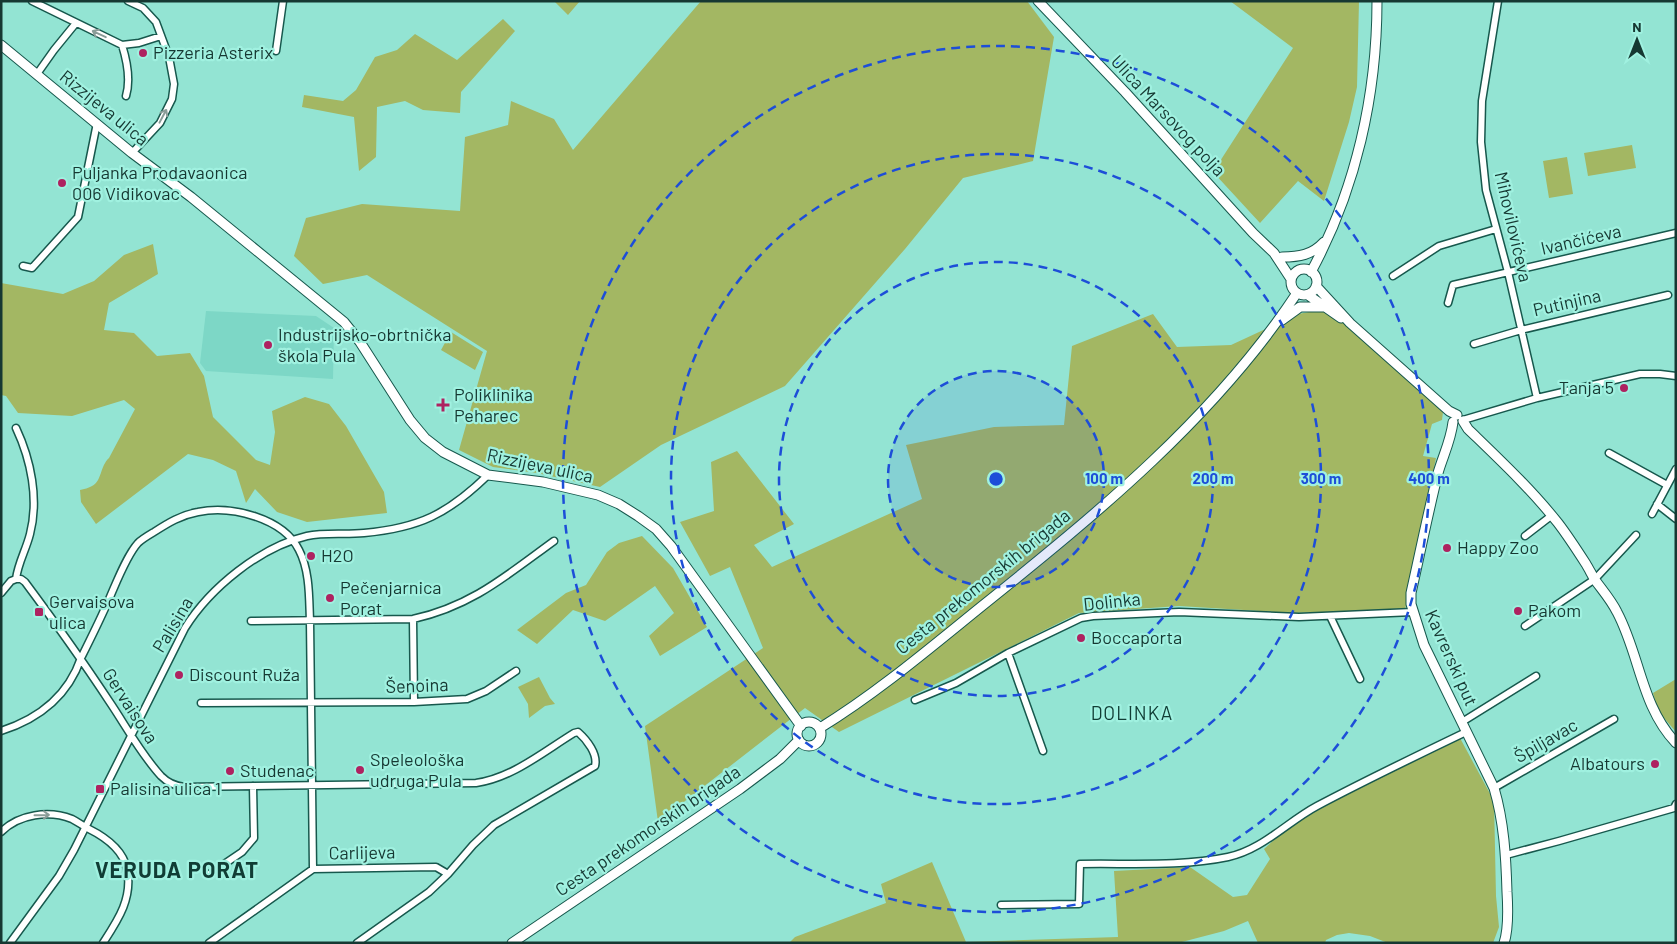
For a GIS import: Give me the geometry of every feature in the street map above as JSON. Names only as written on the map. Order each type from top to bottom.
[{"type":"main road","name":"Ulica Marsovog polja","points":[[1038,1],[1125,92],[1253,233],[1278,255],[1300,270]]},
{"type":"main road","points":[[1311,272],[1337,219],[1356,160],[1367,113],[1375,60],[1377,1]]},
{"type":"main road","name":"Rizzijeva ulica","points":[[1,44],[132,153],[191,197],[344,322],[360,342],[410,420],[425,438],[443,452],[488,475],[543,482],[598,495],[619,504],[656,529],[671,546],[801,726]]},
{"type":"main road","points":[[1278,255],[1296,257],[1310,253],[1322,245],[1330,236]]},
{"type":"main road","name":"Ulica Marsovog polja","points":[[1278,255],[1291,279]]},
{"type":"main road","points":[[1308,295],[1316,286],[1316,277],[1311,272],[1300,270],[1291,279],[1292,287],[1297,293],[1308,295],[1350,323]]},
{"type":"main road","points":[[1316,286],[1350,323],[1459,421],[1527,487],[1551,516],[1612,602],[1624,625],[1639,675],[1653,712],[1668,735],[1676,743]]},
{"type":"main road","name":"Cesta prekomorskih brigada","points":[[820,728],[853,706],[1017,578],[1172,443],[1238,373],[1276,325],[1297,293]]},
{"type":"main road","points":[[1276,325],[1300,308],[1323,306]]},
{"type":"main road","name":"Kavrerski put","points":[[1459,421],[1439,471],[1426,520],[1411,593],[1411,604],[1424,644],[1494,788],[1499,804],[1506,855],[1507,921],[1504,943]]},
{"type":"main road","points":[[808,722],[812,722],[820,728],[821,737],[816,745],[806,746],[799,740],[798,731],[801,726],[808,722]]},
{"type":"main road","name":"Cesta prekomorskih brigada","points":[[512,943],[740,790],[780,759],[799,740]]},
{"type":"street","points":[[32,1],[122,45],[140,43],[160,36]]},
{"type":"street","points":[[128,1],[143,8],[156,22],[164,43],[174,84],[172,100],[160,123],[132,153]]},
{"type":"street","points":[[276,51],[283,1]]},
{"type":"street","name":"Mihovilovićeva","points":[[1498,1],[1482,101],[1481,135],[1486,190],[1538,398]]},
{"type":"street","points":[[38,74],[54,50],[76,23]]},
{"type":"street","points":[[122,45],[127,62],[128,88],[126,96]]},
{"type":"street","points":[[23,266],[32,268],[78,217],[97,123]]},
{"type":"street","points":[[1393,276],[1439,246],[1496,229]]},
{"type":"street","name":"Ivančićeva","points":[[1448,303],[1453,286],[1676,233]]},
{"type":"street","name":"Putinjina","points":[[1474,344],[1521,330],[1668,295]]},
{"type":"street","points":[[1459,421],[1538,398],[1640,374],[1676,376]]},
{"type":"street","points":[[1,593],[11,581],[16,579],[30,534],[33,511],[28,458],[16,428]]},
{"type":"street","points":[[1609,453],[1667,485]]},
{"type":"street","points":[[1652,514],[1676,469]]},
{"type":"street","name":"Palisina","points":[[10,943],[59,876],[185,628],[195,611],[219,586],[269,552],[293,540],[309,536],[364,533],[407,526],[439,514],[449,508],[488,475]]},
{"type":"street","points":[[1657,504],[1676,519]]},
{"type":"street","points":[[1,731],[31,720],[45,710],[76,674],[81,658],[123,568],[138,542],[172,520],[199,512],[239,512],[264,519],[293,540],[300,550],[308,583],[313,869]]},
{"type":"street","points":[[1525,536],[1551,516]]},
{"type":"street","points":[[1525,626],[1594,579],[1636,535]]},
{"type":"street","points":[[251,621],[413,618],[432,614],[467,601],[489,588],[554,541]]},
{"type":"street","name":"Gervaisova","points":[[16,579],[21,579],[25,582],[81,658],[131,736],[161,777],[171,784],[184,787],[476,784],[488,782],[508,773],[578,732],[595,755],[595,766],[494,825],[473,845],[448,874]]},
{"type":"street","name":"Dolinka","points":[[915,700],[956,683],[1008,653],[1081,618],[1180,612],[1272,617],[1413,612]]},
{"type":"street","points":[[1330,616],[1360,679]]},
{"type":"street","points":[[413,618],[414,702]]},
{"type":"street","points":[[1008,653],[1042,751]]},
{"type":"street","name":"Šenoina","points":[[201,703],[444,701],[475,697],[516,671]]},
{"type":"street","name":"Kavrerski put","points":[[1462,722],[1536,676]]},
{"type":"street","name":"Špiljavac","points":[[1494,788],[1614,719]]},
{"type":"street","points":[[1001,905],[1080,904],[1080,864],[1189,863],[1229,857],[1245,852],[1261,844],[1284,826],[1315,807],[1466,732]]},
{"type":"street","points":[[208,875],[242,852],[254,838],[253,786]]},
{"type":"street","points":[[1506,855],[1664,811],[1674,808],[1676,804]]},
{"type":"street","points":[[1,832],[7,826],[34,815],[51,815],[76,821],[100,834],[116,849],[123,859],[127,871],[128,894],[115,924],[103,943]]},
{"type":"street","name":"Carlijeva","points":[[209,943],[313,869],[436,868],[448,874]]},
{"type":"street","points":[[357,943],[429,892],[448,874]]},
{"type":"shaded area","name":"Industrijsko-obrtnička škola Pula","points":[[206,311],[316,316],[334,328],[333,379],[206,371],[200,363]]},
{"type":"green space","points":[[554,1],[580,1],[568,15]]},
{"type":"green space","points":[[701,1],[1027,1],[1054,37],[1033,161],[963,178],[905,249],[785,386],[661,445],[600,487],[537,473],[493,467],[459,450],[487,351],[367,275],[323,284],[294,256],[306,218],[362,204],[460,211],[465,137],[508,125],[511,101],[554,119],[573,150]]},
{"type":"green space","points":[[1230,1],[1359,1],[1357,87],[1349,122],[1324,201],[1298,181],[1260,223],[1213,172],[1293,48]]},
{"type":"green space","points":[[503,19],[515,31],[461,92],[460,113],[423,110],[405,101],[377,107],[376,157],[359,171],[354,117],[302,107],[304,95],[343,101],[356,90],[375,57],[397,50],[415,34],[457,60]]},
{"type":"green space","points":[[1632,145],[1636,168],[1588,176],[1584,153]]},
{"type":"green space","points":[[1567,157],[1573,194],[1549,198],[1543,161]]},
{"type":"green space","points":[[153,244],[158,274],[109,303],[104,330],[134,333],[157,356],[190,353],[204,376],[213,417],[256,460],[270,465],[275,432],[272,411],[305,397],[329,404],[346,426],[384,492],[387,513],[307,522],[277,512],[255,489],[246,503],[236,471],[213,460],[188,454],[96,524],[81,502],[80,490],[91,487],[98,481],[106,461],[135,409],[124,400],[72,416],[18,413],[6,396],[1,395],[1,283],[63,294],[94,281],[124,255]]},
{"type":"green space","points":[[1330,312],[1380,354],[1443,412],[1442,420],[1432,424],[1423,456],[1436,458],[1405,610],[1291,613],[1179,606],[1079,613],[839,732],[805,708],[658,822],[645,726],[763,648],[730,567],[710,576],[680,522],[714,511],[711,462],[737,451],[794,524],[754,545],[772,567],[922,499],[906,445],[994,427],[1064,425],[1072,346],[1153,314],[1177,347],[1231,345],[1298,314]]},
{"type":"green space","points":[[451,332],[483,352],[475,370],[441,350]]},
{"type":"green space","points":[[642,536],[673,568],[707,627],[660,656],[649,636],[674,613],[655,586],[605,621],[573,610],[537,644],[517,630],[566,593],[586,585],[607,552],[619,543]]},
{"type":"green space","points":[[539,677],[555,704],[545,706],[529,718],[528,704],[518,687]]},
{"type":"green space","points":[[1676,679],[1676,732],[1658,711],[1653,693]]},
{"type":"green space","points":[[1460,738],[1494,801],[1496,896],[1499,927],[1493,943],[1388,943],[1370,936],[1349,933],[1337,935],[1326,940],[1325,943],[1258,943],[1248,921],[1224,931],[1178,943],[789,943],[795,937],[886,903],[881,884],[932,862],[966,942],[1118,937],[1114,871],[1190,867],[1233,897],[1247,895],[1270,859],[1264,849],[1293,823],[1377,778]]},
{"type":"place","name":"Pizzeria Asterix","points":[[143,53]]},
{"type":"place","name":"Puljanka Prodavaonica 006 Vidikovac","points":[[62,183]]},
{"type":"place","name":"Industrijsko-obrtnička škola Pula","points":[[268,345]]},
{"type":"place","name":"Tanja 5","points":[[1624,388]]},
{"type":"place","name":"Poliklinika Peharec","points":[[443,405]]},
{"type":"place","name":"Happy Zoo","points":[[1447,548]]},
{"type":"place","name":"H2O","points":[[311,556]]},
{"type":"place","name":"Pečenjarnica Porat","points":[[330,598]]},
{"type":"place","name":"Pakom","points":[[1518,611]]},
{"type":"place","name":"Gervaisova ulica","points":[[39,612]]},
{"type":"place","name":"Boccaporta","points":[[1081,638]]},
{"type":"place","name":"Discount Ruža","points":[[179,675]]},
{"type":"place","name":"Albatours","points":[[1655,764]]},
{"type":"place","name":"Speleološka udruga Pula","points":[[360,770]]},
{"type":"place","name":"Studenac","points":[[230,771]]},
{"type":"place","name":"Palisina ulica 1","points":[[100,789]]},
{"type":"district","name":"DOLINKA","points":[[1132,713]]},
{"type":"district","name":"VERUDA PORAT","points":[[177,870]]}]
